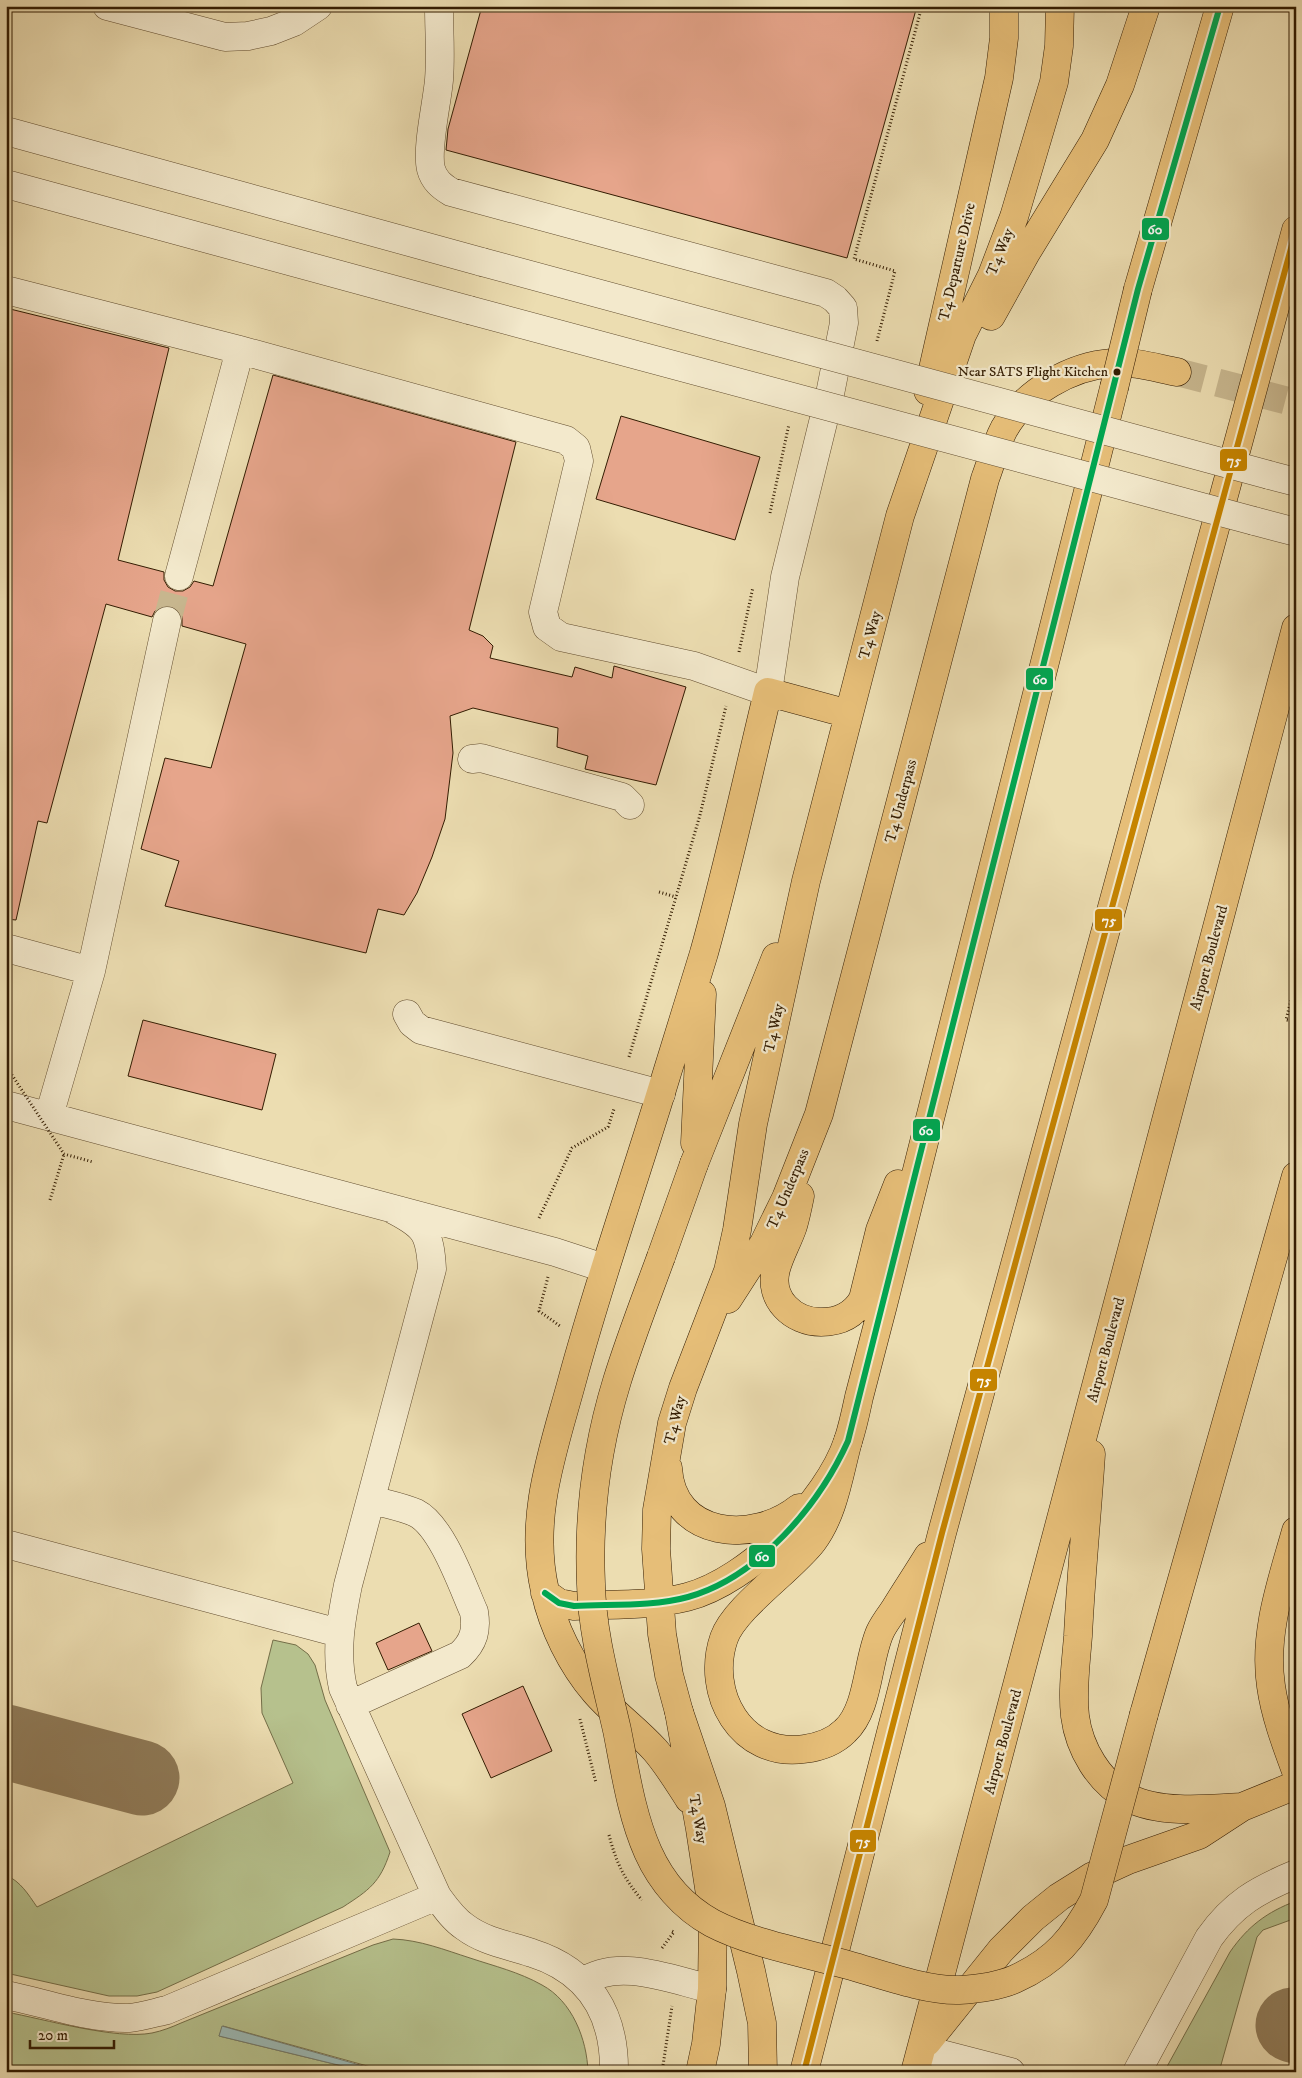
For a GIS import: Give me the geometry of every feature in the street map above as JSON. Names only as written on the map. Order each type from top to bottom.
[{"type":"main road","name":"T4 Departure Drive","points":[[900,516],[999,78],[1004,38],[1004,6]]},
{"type":"main road","name":"T4 Way","points":[[700,2072],[706,2044],[712,1989],[713,1914],[679,1712],[669,1674],[662,1634],[656,1549],[657,1510],[672,1423],[730,1263],[737,1230],[753,1124],[806,881],[900,516],[937,414],[962,336],[992,276],[1014,217],[1054,82],[1059,46],[1060,6]]},
{"type":"main road","points":[[937,414],[1026,253],[1095,140],[1120,85],[1146,6]]},
{"type":"main road","points":[[942,1533],[880,1632],[855,1718],[846,1731],[832,1741],[815,1748],[798,1750],[780,1749],[759,1742],[743,1730],[730,1714],[722,1697],[718,1678],[719,1657],[725,1636],[736,1620],[802,1554],[823,1526],[848,1441],[1138,289],[1220,6]]},
{"type":"main road","points":[[804,2072],[942,1533],[1296,230]]},
{"type":"main road","name":"T4 Underpass","points":[[700,1343],[764,1242],[786,1198],[819,1114],[985,479],[1004,429],[1019,407],[1040,391],[1059,379],[1086,368],[1113,363],[1140,365],[1177,372]]},
{"type":"main road","name":"Airport Boulevard","points":[[918,2060],[1296,628]]},
{"type":"main road","points":[[700,1829],[689,1800],[673,1772],[654,1749],[594,1691],[572,1659],[558,1630],[545,1593],[538,1552],[539,1520],[545,1479],[604,1268],[661,1094],[704,952],[768,692],[849,714]]},
{"type":"main road","points":[[806,881],[694,1164],[617,1380],[597,1470],[592,1512],[591,1586],[602,1663],[637,1824],[648,1853],[680,1901],[711,1922],[744,1936],[922,1985],[957,1990],[1014,1980],[1062,1949],[1080,1926],[1094,1900],[1144,1714],[1296,1176]]},
{"type":"main road","points":[[694,1164],[704,952]]},
{"type":"main road","points":[[819,1114],[793,1225],[774,1279],[776,1291],[784,1307],[800,1317],[819,1322],[830,1321],[849,1315],[857,1309],[863,1299],[880,1230],[941,1072]]},
{"type":"main road","points":[[1096,1386],[1076,1674],[1075,1716],[1083,1745],[1094,1766],[1112,1786],[1130,1799],[1156,1806],[1186,1810],[1242,1807]]},
{"type":"main road","points":[[545,1593],[559,1603],[574,1606],[660,1602],[688,1597],[715,1587],[741,1571],[765,1552],[795,1523],[822,1490],[836,1467],[848,1441]]},
{"type":"main road","points":[[667,1454],[668,1479],[679,1505],[694,1518],[713,1528],[731,1531],[753,1529],[794,1512],[822,1490]]},
{"type":"main road","points":[[1296,1531],[1288,1575],[1274,1608],[1271,1633],[1271,1686],[1279,1719],[1296,1771]]},
{"type":"main road","points":[[679,1712],[711,1806],[751,1971],[762,2023],[763,2072]]},
{"type":"main road","points":[[918,2060],[1001,1950],[1033,1918],[1059,1897],[1091,1878],[1128,1860],[1199,1835],[1242,1807],[1296,1784]]},
{"type":"lane","points":[[107,6],[224,37],[248,36],[272,31],[294,22],[318,6]]},
{"type":"lane","points":[[6,290],[240,350],[566,440],[576,448],[579,461],[543,612],[547,627],[561,637],[694,666],[768,692],[785,578],[830,394],[844,323],[843,308],[836,299],[826,293],[451,192],[441,185],[435,179],[431,168],[430,153],[439,76],[439,6]]},
{"type":"lane","points":[[6,131],[1296,482]]},
{"type":"lane","points":[[6,184],[1296,532]]},
{"type":"lane","points":[[179,576],[240,350]]},
{"type":"lane","points":[[49,1116],[91,971],[167,621]]},
{"type":"lane","points":[[472,759],[480,758],[622,797],[630,805]]},
{"type":"lane","points":[[6,948],[91,971]]},
{"type":"lane","points":[[407,1014],[412,1023],[421,1030],[661,1094]]},
{"type":"lane","points":[[6,1105],[555,1252],[604,1268]]},
{"type":"lane","points":[[394,1210],[413,1220],[426,1233],[431,1251],[432,1269],[372,1500],[348,1584],[339,1633],[338,1668],[343,1688],[437,1896],[464,1927],[479,1936],[557,1962],[583,1982],[604,2012],[614,2052],[614,2072]]},
{"type":"lane","points":[[350,1705],[460,1654],[468,1647],[475,1634],[474,1612],[439,1535],[428,1521],[416,1513],[372,1500]]},
{"type":"lane","points":[[6,1544],[339,1633]]},
{"type":"lane","points":[[1137,2072],[1209,1938],[1223,1918],[1241,1902],[1263,1889],[1296,1874]]},
{"type":"lane","points":[[6,1995],[109,2017],[130,2018],[150,2014],[167,2010],[437,1896]]},
{"type":"lane","points":[[583,1982],[602,1972],[629,1969],[712,1989]]},
{"type":"lane","points":[[918,2060],[1011,2072]]},
{"type":"path","points":[[659,892],[676,897]]},
{"type":"path","points":[[1296,980],[1286,1020],[1296,1022]]},
{"type":"path","points":[[6,1066],[64,1154],[92,1162]]},
{"type":"path","points":[[50,1200],[64,1154]]},
{"type":"green space","points":[[273,1640],[296,1645],[308,1654],[315,1665],[325,1700],[390,1852],[378,1879],[360,1896],[343,1907],[157,1992],[137,1996],[109,1996],[6,1973],[6,1875],[20,1885],[37,1907],[293,1783],[262,1713],[261,1688]]},
{"type":"green space","points":[[1296,1901],[1296,1918],[1263,1930],[1257,1937],[1219,2072],[1164,2072],[1230,1952],[1251,1927],[1267,1915]]},
{"type":"green space","points":[[393,1939],[413,1941],[432,1946],[506,1970],[533,1980],[553,1992],[562,2001],[576,2022],[585,2047],[588,2072],[389,2072],[223,2026],[219,2036],[367,2072],[6,2072],[6,2012],[80,2028],[119,2034],[152,2033],[373,1945]]},
{"type":"water","points":[[222,2026],[389,2072],[367,2072],[219,2036]]},
{"type":"building","points":[[482,6],[917,6],[847,258],[446,150],[448,129]]},
{"type":"building","points":[[6,308],[169,348],[118,560],[164,572],[164,580],[168,587],[175,591],[183,591],[190,587],[194,581],[213,586],[273,375],[516,442],[469,630],[483,636],[493,646],[490,658],[572,677],[575,667],[612,678],[614,666],[686,687],[656,785],[585,769],[588,756],[557,747],[558,728],[473,708],[450,716],[453,753],[445,819],[417,893],[404,915],[378,909],[366,953],[165,906],[179,861],[141,849],[165,758],[211,768],[246,644],[182,626],[182,616],[177,609],[171,606],[162,606],[155,611],[152,617],[106,604],[47,823],[38,821],[16,920],[6,919]]},
{"type":"building","points":[[621,416],[760,457],[735,540],[596,499]]},
{"type":"building","points":[[143,1020],[276,1054],[262,1110],[128,1076]]},
{"type":"building","points":[[419,1623],[432,1651],[388,1670],[376,1643]]},
{"type":"building","points":[[523,1686],[552,1751],[491,1778],[462,1714]]},
{"type":"taxiway","points":[[6,1742],[142,1778]]},
{"type":"tunnel","points":[[1177,372],[1296,403]]},
{"type":"tunnel","points":[[167,621],[179,576]]},
{"type":"transit line","name":"60","points":[[545,1593],[559,1603],[574,1606],[631,1605],[688,1597],[714,1587],[739,1573],[762,1556],[784,1535],[821,1490],[848,1441],[1138,289],[1220,6]]},
{"type":"transit line","name":"75","points":[[804,2072],[942,1533],[1296,230]]},
{"type":"place","name":"Near SATS Flight Kitchen","points":[[1117,372]]}]
